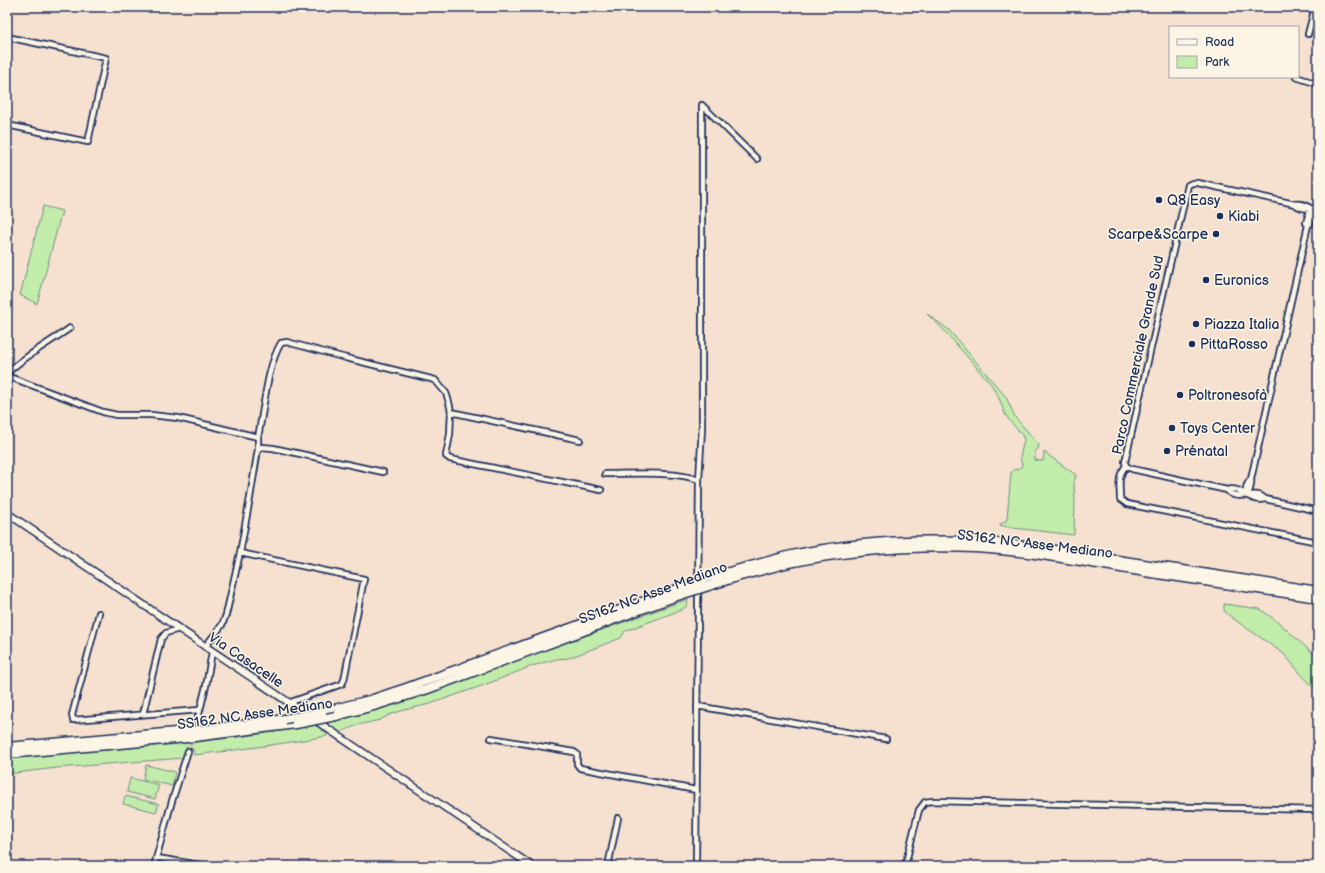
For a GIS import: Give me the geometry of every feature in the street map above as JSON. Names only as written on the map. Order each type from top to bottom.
[{"type":"highway","name":"SS162 NC Asse Mediano","points":[[7,747],[203,730],[286,719],[322,712],[370,700],[673,594],[737,576],[788,559],[846,553],[886,545],[976,548],[1071,556],[1318,598]]},
{"type":"highway","name":"SS162 NC Asse Mediano","points":[[1154,569],[1318,590]]},
{"type":"highway","name":"SS162 NC Asse Mediano","points":[[7,754],[187,738],[296,724],[336,716],[426,690],[673,594]]},
{"type":"street","points":[[1308,34],[1315,7]]},
{"type":"street","points":[[7,37],[106,58],[88,142],[7,125]]},
{"type":"street","points":[[1299,78],[1318,84]]},
{"type":"street","points":[[696,866],[699,480],[702,428],[702,105],[757,159]]},
{"type":"street","name":"Parco Commerciale Grande Sud","points":[[1318,208],[1312,209],[1297,207],[1295,204],[1198,183],[1192,182],[1188,185],[1125,462],[1126,466],[1132,469],[1227,490],[1229,494],[1247,496],[1261,501],[1265,499],[1318,511]]},
{"type":"street","points":[[1247,496],[1247,482],[1251,478],[1308,225],[1310,224],[1313,214],[1312,209]]},
{"type":"street","name":"Parco Commerciale Grande Sud","points":[[1312,209],[1318,212]]},
{"type":"street","points":[[7,372],[20,361],[54,340],[70,328]]},
{"type":"street","points":[[205,647],[222,625],[226,615],[240,553],[268,382],[277,349],[281,343],[287,342],[435,380],[446,393],[451,412],[446,456],[448,458],[601,490]]},
{"type":"street","points":[[7,376],[103,412],[117,415],[151,415],[178,418],[258,437]]},
{"type":"street","points":[[451,412],[580,440]]},
{"type":"street","points":[[258,449],[262,447],[273,448],[382,472]]},
{"type":"street","points":[[1126,466],[1122,471],[1120,479],[1120,499],[1127,504],[1318,542]]},
{"type":"street","points":[[605,474],[665,475],[699,480]]},
{"type":"street","name":"Via Casacelle","points":[[7,513],[532,866]]},
{"type":"street","points":[[240,553],[364,579],[342,684],[288,703]]},
{"type":"street","points":[[99,613],[72,719],[76,721],[200,710]]},
{"type":"street","points":[[143,714],[161,639],[166,632],[179,629]]},
{"type":"street","points":[[197,722],[206,686],[212,652]]},
{"type":"street","points":[[697,706],[886,739]]},
{"type":"street","points":[[491,738],[574,752],[577,754],[577,764],[580,768],[696,790]]},
{"type":"street","points":[[154,866],[172,801],[188,752]]},
{"type":"street","points":[[905,866],[919,810],[925,802],[932,801],[1318,810]]},
{"type":"street","points":[[608,866],[618,818]]},
{"type":"street","points":[[157,858],[206,866]]},
{"type":"green space","points":[[43,206],[62,211],[37,304],[20,295]]},
{"type":"green space","points":[[927,314],[948,329],[1006,397],[1015,417],[1039,445],[1035,452],[1035,460],[1043,461],[1044,452],[1076,475],[1074,483],[1074,535],[999,525],[1006,521],[1007,518],[1011,473],[1013,470],[1020,468],[1022,465],[1020,457],[1024,440],[1022,435],[1005,414],[999,398],[991,384],[942,328]]},
{"type":"green space","points":[[688,599],[687,606],[681,610],[625,631],[621,638],[569,658],[557,659],[532,666],[430,704],[404,710],[380,720],[358,725],[338,733],[327,723],[413,698]]},
{"type":"green space","points":[[1224,604],[1260,609],[1278,622],[1318,658],[1318,692],[1284,654],[1224,611]]},
{"type":"green space","points":[[315,725],[325,731],[327,736],[260,747],[194,755],[193,749],[186,749],[183,758],[57,768],[7,774],[7,758],[123,749],[239,737]]},
{"type":"green space","points":[[146,765],[175,772],[172,786],[143,779]]},
{"type":"green space","points":[[130,778],[159,785],[155,799],[127,792]]},
{"type":"green space","points":[[125,796],[159,804],[156,812],[123,804]]},
{"type":"tunnel","points":[[188,751],[197,722]]},
{"type":"place","name":"Q8 Easy","points":[[1159,200]]},
{"type":"place","name":"Kiabi","points":[[1220,216]]},
{"type":"place","name":"Scarpe&Scarpe","points":[[1216,234]]},
{"type":"place","name":"Euronics","points":[[1206,280]]},
{"type":"place","name":"Piazza Italia","points":[[1196,324]]},
{"type":"place","name":"PittaRosso","points":[[1192,344]]},
{"type":"place","name":"Poltronesofà","points":[[1180,395]]},
{"type":"place","name":"Toys Center","points":[[1172,428]]},
{"type":"place","name":"Prénatal","points":[[1167,451]]}]
